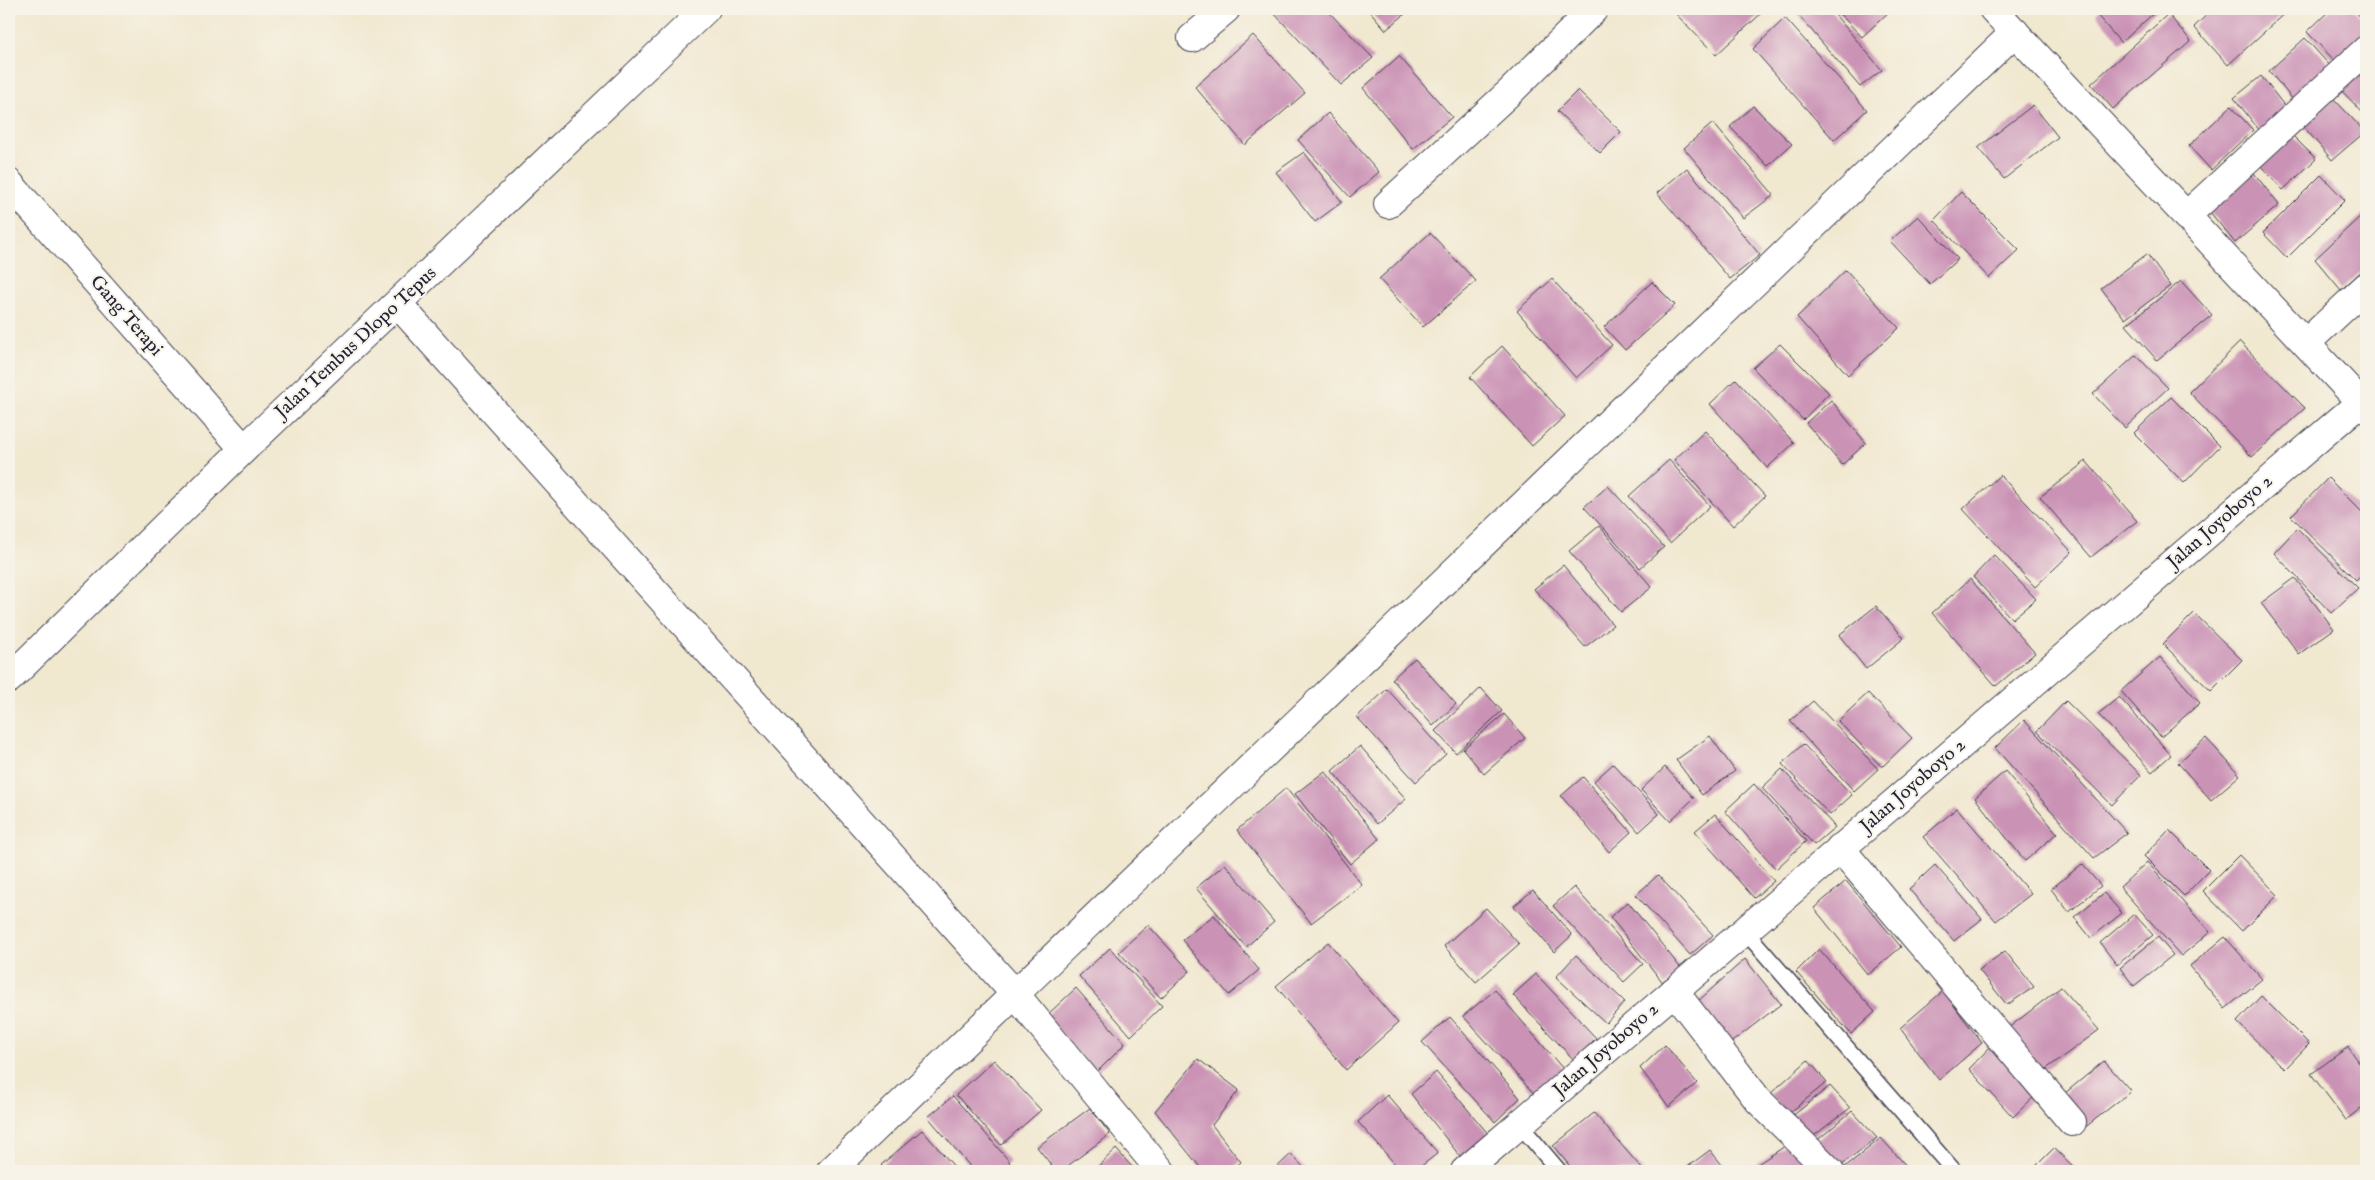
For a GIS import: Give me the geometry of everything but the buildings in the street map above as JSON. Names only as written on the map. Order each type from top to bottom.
[{"type":"street","name":"Jalan Tembus Dlopo Tepus","points":[[9,680],[244,449],[706,9]]},
{"type":"street","points":[[1192,38],[1226,9]]},
{"type":"street","points":[[1388,204],[1511,91],[1594,9]]},
{"type":"street","points":[[1992,9],[2363,405]]},
{"type":"street","points":[[831,1171],[2015,32]]},
{"type":"street","points":[[2186,216],[2366,50]]},
{"type":"street","name":"Gang Terapi","points":[[9,183],[244,449]]},
{"type":"street","points":[[2306,343],[2366,286]]},
{"type":"street","points":[[398,304],[1015,994],[1161,1171]]},
{"type":"street","name":"Jalan Joyoboyo 2","points":[[1465,1171],[1840,848],[2363,405]]},
{"type":"street","points":[[1840,848],[2072,1122]]},
{"type":"street","points":[[1674,991],[1758,1100],[1830,1171]]},
{"type":"lane","points":[[1745,931],[1954,1171]]},
{"type":"lane","points":[[1520,1125],[1560,1171]]}]
